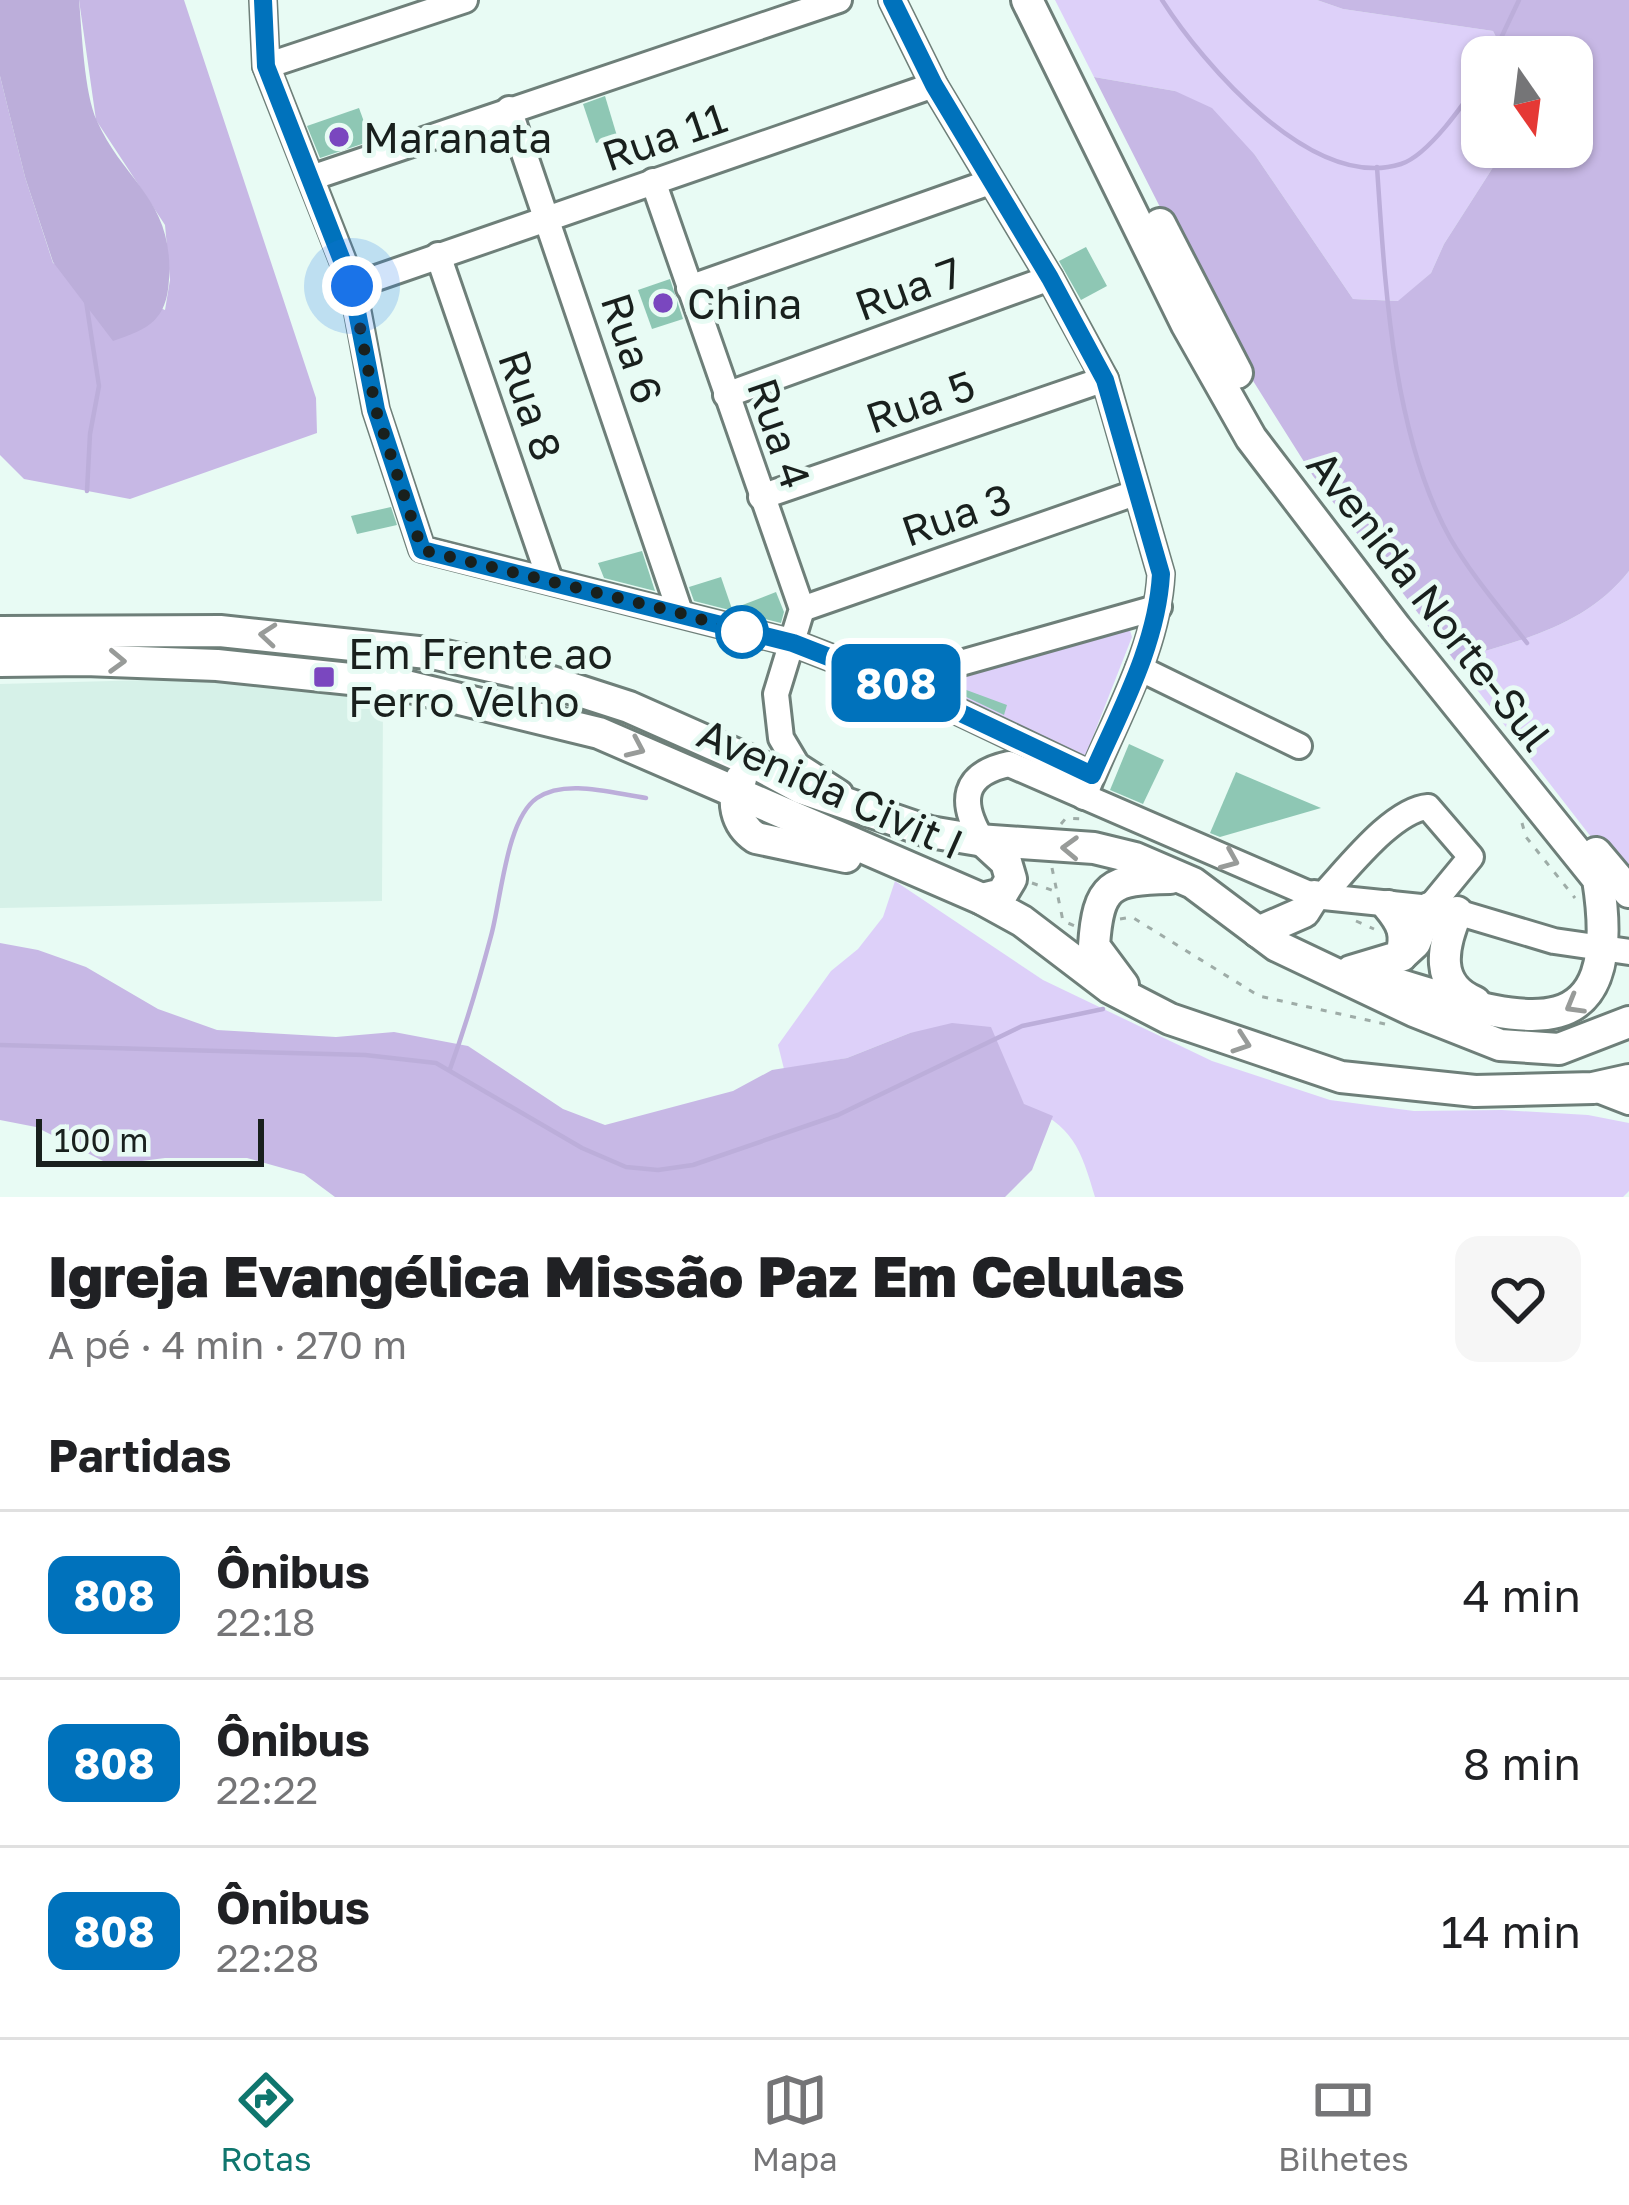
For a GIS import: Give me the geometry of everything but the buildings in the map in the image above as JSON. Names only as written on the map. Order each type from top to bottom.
[{"type":"main road","name":"Avenida Norte-Sul","points":[[1027,0],[1187,325],[1251,438],[1598,879],[1616,949],[1594,992],[1581,1006],[1552,1017],[1491,1010],[1317,962]]},
{"type":"main road","name":"Avenida Norte-Sul","points":[[1044,0],[1251,401],[1280,446],[1629,892]]},
{"type":"main road","name":"Avenida Civit I","points":[[0,632],[220,631],[437,654],[530,675],[629,707],[802,788],[930,832],[1094,848],[1135,858],[1181,878],[1277,946],[1317,962]]},
{"type":"main road","name":"Avenida Civit I","points":[[0,662],[217,665],[398,684],[599,733],[982,899],[1022,922],[1110,988],[1170,1018],[1341,1077],[1475,1091],[1593,1088],[1629,1080]]},
{"type":"main road","points":[[736,793],[737,781],[746,776],[802,788]]},
{"type":"main road","points":[[982,840],[1006,862],[1011,879],[1002,894],[982,899]]},
{"type":"main road","points":[[1133,1000],[1094,946],[1096,909],[1107,889],[1132,879],[1181,878]]},
{"type":"main road","points":[[1258,932],[1304,911],[1318,896]]},
{"type":"main road","points":[[1388,906],[1406,937],[1401,956]]},
{"type":"main road","points":[[1349,971],[1401,956],[1443,910]]},
{"type":"main road","points":[[1443,910],[1448,984],[1491,1010]]},
{"type":"main road","points":[[1317,962],[1414,1011],[1500,1045],[1545,1050],[1571,1047],[1629,1022]]},
{"type":"street","points":[[263,0],[266,66],[352,286],[376,410],[422,550],[793,643],[908,688],[1088,786],[1318,896],[1443,910],[1554,941],[1616,949]]},
{"type":"street","points":[[266,66],[465,0]]},
{"type":"street","points":[[311,178],[839,0]]},
{"type":"street","points":[[892,0],[934,85],[1105,380],[1161,574],[1160,607],[1088,786]]},
{"type":"street","name":"Rua 11","points":[[352,286],[934,85]]},
{"type":"street","name":"Rua 6","points":[[509,109],[680,613]]},
{"type":"street","name":"Rua 4","points":[[653,181],[802,609]]},
{"type":"street","points":[[689,288],[990,182]]},
{"type":"street","name":"Rua 8","points":[[438,255],[550,580]]},
{"type":"street","name":"Rua 7","points":[[726,395],[1050,278]]},
{"type":"street","name":"Rua 5","points":[[761,497],[1105,380]]},
{"type":"street","name":"Rua 3","points":[[802,609],[1136,493]]},
{"type":"street","points":[[908,688],[943,668],[1160,607]]},
{"type":"street","points":[[802,609],[776,694],[776,718],[785,747],[797,765],[866,811]]},
{"type":"street","points":[[1138,668],[1299,746]]},
{"type":"street","points":[[753,762],[776,718]]},
{"type":"street","points":[[982,840],[968,804],[970,784],[986,769],[1009,764],[1088,786]]},
{"type":"street","points":[[1318,896],[1390,825],[1428,806],[1471,857],[1443,910]]},
{"type":"street","points":[[1593,1088],[1629,1102]]},
{"type":"path","points":[[1011,879],[1058,893]]},
{"type":"shaded area","points":[[0,0],[79,0],[84,62],[97,121],[156,210],[168,252],[169,279],[160,313],[126,337],[113,341],[53,262],[25,177],[0,76]]},
{"type":"shaded area","points":[[79,0],[184,0],[316,398],[317,433],[130,499],[24,479],[0,455],[0,76],[53,263],[165,310],[170,280],[165,225],[96,120]]},
{"type":"shaded area","points":[[1055,0],[1317,0],[1343,9],[1493,31],[1496,36],[1461,36],[1461,168],[1493,168],[1431,273],[1399,301],[1353,299],[1255,155],[1175,91],[1094,77]]},
{"type":"shaded area","points":[[1317,0],[1629,0],[1629,571],[1571,619],[1454,660],[1313,476],[1228,341],[1094,77],[1175,91],[1212,108],[1255,155],[1353,299],[1398,301],[1431,273],[1493,168],[1593,168],[1593,36],[1496,36],[1493,31],[1343,9]]},
{"type":"shaded area","points":[[1629,571],[1629,886],[1454,660],[1571,619]]},
{"type":"shaded area","points":[[1117,625],[1129,627],[1132,637],[1083,762],[937,691],[943,685]]},
{"type":"shaded area","points":[[264,683],[383,700],[382,901],[0,908],[0,684]]},
{"type":"shaded area","points":[[895,881],[1043,980],[1212,1061],[1330,1100],[1414,1111],[1588,1115],[1629,1123],[1629,1191],[1623,1197],[1095,1197],[1073,1140],[1054,1121],[1024,1105],[990,1027],[910,1033],[847,1058],[784,1069],[778,1045],[831,971],[858,949],[883,917]]},
{"type":"shaded area","points":[[0,943],[86,967],[158,1009],[217,1030],[336,1037],[394,1032],[468,1046],[563,1109],[605,1125],[733,1091],[772,1070],[847,1058],[910,1033],[952,1023],[991,1027],[1024,1104],[1053,1116],[1032,1170],[1005,1197],[335,1197],[304,1174],[247,1158],[165,1158],[111,1165],[36,1127],[0,1120]]},
{"type":"waterway","points":[[1162,0],[1232,87],[1297,141],[1332,159],[1367,168],[1401,164],[1423,150],[1461,106]]},
{"type":"waterway","points":[[1502,36],[1519,0]]},
{"type":"waterway","points":[[1377,167],[1395,357],[1415,452],[1450,538],[1527,643]]},
{"type":"waterway","points":[[86,301],[99,386],[87,491]]},
{"type":"waterway","points":[[450,1069],[491,936],[511,842],[527,809],[537,798],[562,789],[646,798]]},
{"type":"waterway","points":[[0,1045],[365,1055],[436,1063],[582,1148],[626,1167],[658,1170],[693,1165],[838,1115],[1022,1026],[1103,1009]]},
{"type":"bus line","name":"808","points":[[263,0],[266,66],[352,286],[376,410],[422,550],[793,643],[908,688],[1092,775],[1160,607],[1161,574],[1105,380],[934,85],[892,0]]},
{"type":"place","name":"Maranata","points":[[339,137]]},
{"type":"place","name":"China","points":[[663,303]]},
{"type":"place","name":"Em Frente ao Ferro Velho","points":[[324,677]]},
{"type":"route","points":[[352,286],[376,410],[422,550],[742,632]]}]
